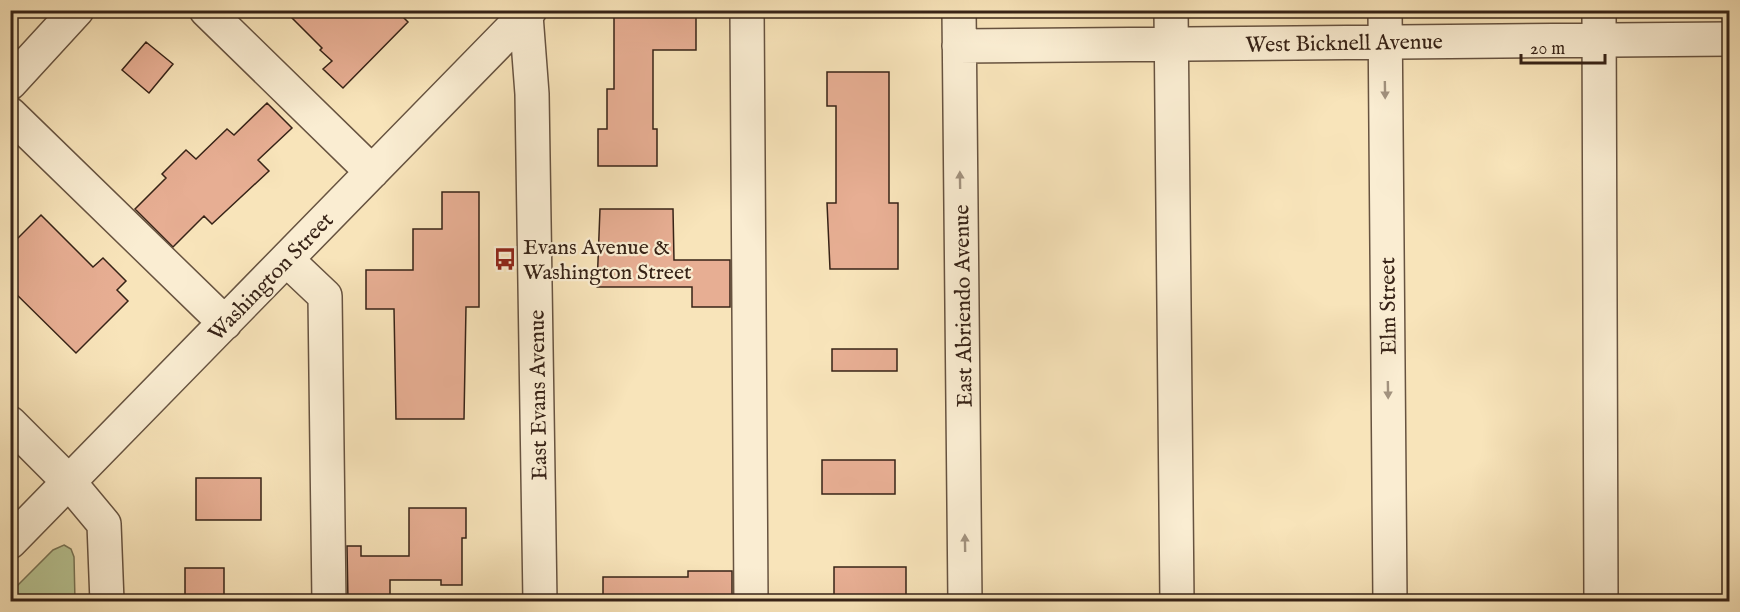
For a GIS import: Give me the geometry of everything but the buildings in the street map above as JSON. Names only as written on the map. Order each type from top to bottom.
[{"type":"street","points":[[10,83],[77,10]]},
{"type":"street","points":[[206,10],[372,172]]},
{"type":"street","points":[[747,10],[751,602]]},
{"type":"street","name":"East Abriendo Avenue","points":[[958,10],[965,602]]},
{"type":"street","points":[[1171,10],[1178,602]]},
{"type":"street","name":"Washington Street","points":[[10,542],[526,12]]},
{"type":"street","name":"East Evans Avenue","points":[[526,12],[532,94],[540,602]]},
{"type":"street","points":[[1599,25],[1601,602]]},
{"type":"street","name":"West Bicknell Avenue","points":[[959,46],[1171,44],[1385,26],[1599,25],[1730,39]]},
{"type":"street","name":"Elm Street","points":[[1385,26],[1390,602]]},
{"type":"street","points":[[10,114],[225,323]]},
{"type":"street","points":[[287,260],[325,296],[329,602]]},
{"type":"street","points":[[10,423],[69,482],[104,524],[107,602]]},
{"type":"green space","points":[[64,545],[71,549],[74,557],[75,601],[11,601],[11,592],[53,550]]},
{"type":"place","name":"Evans Avenue & Washington Street","points":[[505,259]]}]
